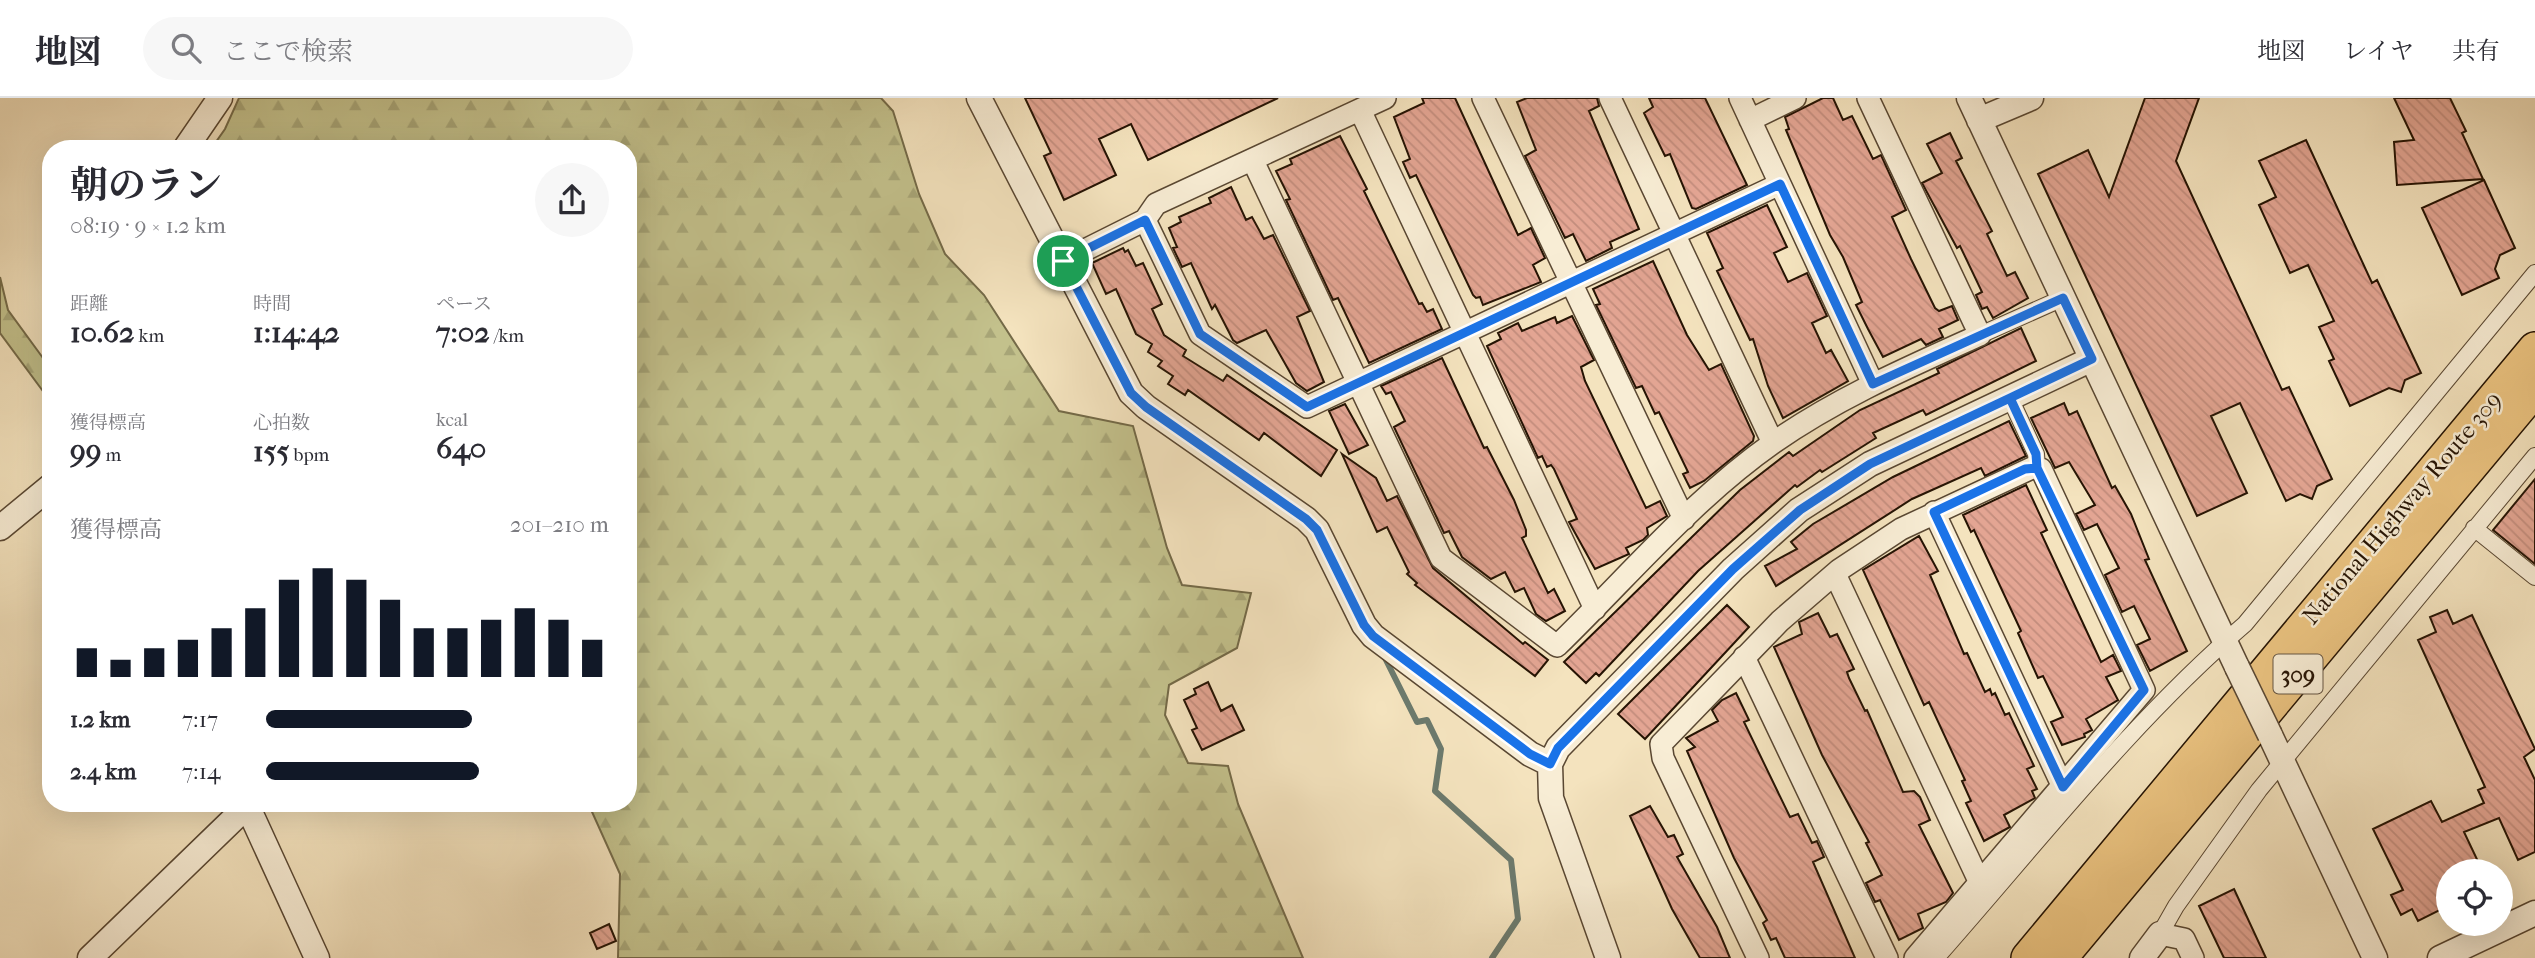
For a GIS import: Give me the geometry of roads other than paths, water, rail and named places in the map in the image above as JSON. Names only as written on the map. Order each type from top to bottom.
[{"type":"highway","name":"National Highway Route 309","points":[[2028,958],[2535,349]]},
{"type":"highway","name":"National Highway Route 309","points":[[2060,958],[2535,389]]},
{"type":"highway","name":"309","points":[[2005,958],[2026,935],[2063,917]]},
{"type":"street","points":[[192,140],[220,98]]},
{"type":"street","points":[[979,98],[1131,393],[1146,407],[1306,519],[1317,530],[1364,625],[1373,636],[1530,754],[1550,764]]},
{"type":"street","points":[[1063,261],[1145,220],[1156,204],[1385,98]]},
{"type":"street","points":[[1483,98],[1684,520]]},
{"type":"street","points":[[1610,98],[1773,443]]},
{"type":"street","points":[[1740,98],[1873,384]]},
{"type":"street","points":[[1750,120],[1794,98]]},
{"type":"street","points":[[1868,98],[1980,335]]},
{"type":"street","points":[[1969,98],[2375,958]]},
{"type":"street","points":[[1979,120],[2031,98]]},
{"type":"street","points":[[1360,110],[1595,609]]},
{"type":"street","points":[[1253,161],[1441,558],[1557,646],[1731,475],[1773,443],[1873,384],[2063,298]]},
{"type":"street","points":[[1145,220],[1200,334],[1307,407],[1780,184]]},
{"type":"street","points":[[1936,958],[2155,710],[2199,663],[2245,624],[2535,273]]},
{"type":"street","points":[[1608,958],[1551,798],[1550,764],[1558,748],[1733,569],[1800,510],[1870,464],[2092,359]]},
{"type":"street","points":[[1915,958],[2144,690],[2037,468],[2036,454],[2010,398]]},
{"type":"street","points":[[2142,958],[2176,906],[2282,762],[2535,456]]},
{"type":"street","points":[[1758,958],[1660,749],[1666,737],[1780,621],[1835,574],[1884,540],[1934,512],[2025,469],[2037,468]]},
{"type":"street","points":[[0,528],[42,493]]},
{"type":"street","points":[[1934,512],[2063,787]]},
{"type":"street","points":[[2474,528],[2535,577]]},
{"type":"street","points":[[1835,574],[1980,883]]},
{"type":"street","points":[[1744,657],[1886,958]]},
{"type":"street","points":[[90,958],[240,812]]},
{"type":"street","points":[[250,812],[317,958]]},
{"type":"street","points":[[2440,958],[2535,913]]},
{"type":"street","points":[[2160,934],[2184,939],[2193,958]]},
{"type":"waterway","points":[[1385,658],[1417,722],[1427,720],[1441,749],[1435,791],[1511,860],[1518,919],[1492,958]]}]
